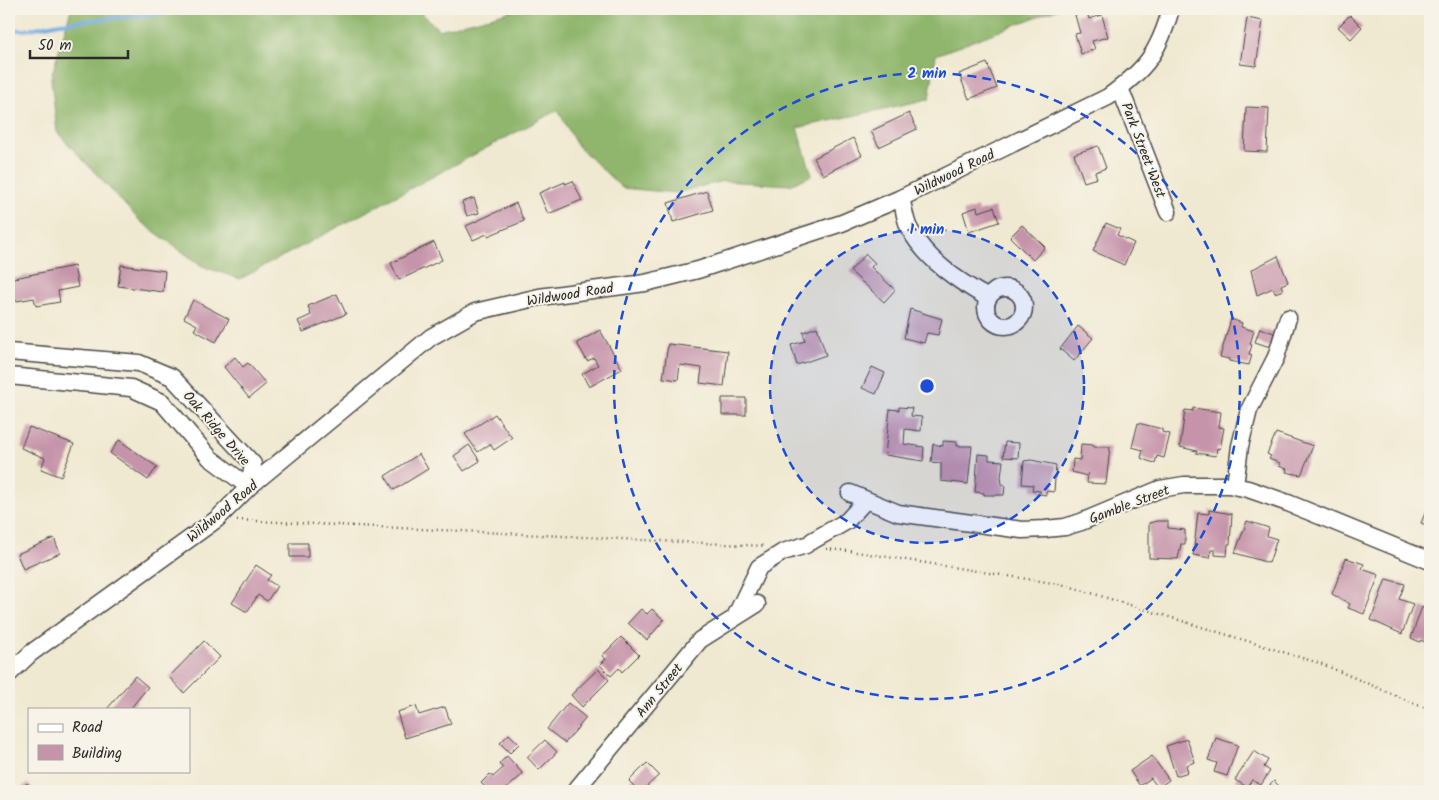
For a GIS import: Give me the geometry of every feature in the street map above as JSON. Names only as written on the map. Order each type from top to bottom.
[{"type":"street","name":"Wildwood Road","points":[[9,674],[31,653],[217,519],[249,487],[431,337],[475,312],[539,297],[645,283],[698,270],[842,223],[901,198],[1108,97],[1134,78],[1155,53],[1171,9]]},
{"type":"street","name":"Park Street West","points":[[1120,88],[1168,212]]},
{"type":"street","points":[[901,198],[909,228],[924,249],[955,279],[988,298]]},
{"type":"street","points":[[1235,486],[1240,446],[1249,410],[1276,357],[1288,318]]},
{"type":"street","name":"Oak Ridge Drive","points":[[9,352],[139,363],[172,377],[253,464],[249,487],[210,458],[162,402],[131,388],[9,376]]},
{"type":"street","points":[[90,384],[92,358]]},
{"type":"street","name":"Gamble Street","points":[[850,493],[865,501],[898,513],[997,527],[1045,529],[1065,527],[1081,522],[1160,489],[1208,483],[1235,486],[1288,503],[1430,561]]},
{"type":"street","points":[[735,618],[759,567],[783,552],[814,545],[847,521],[865,501]]},
{"type":"street","name":"Ann Street","points":[[575,791],[700,640],[757,604]]},
{"type":"path","points":[[217,519],[767,546]]},
{"type":"path","points":[[814,545],[1065,586],[1322,664],[1430,710]]},
{"type":"green space","points":[[71,9],[418,9],[439,30],[509,12],[510,9],[1057,9],[936,55],[929,99],[797,128],[812,175],[790,185],[723,181],[676,193],[622,188],[576,144],[558,110],[240,279],[202,266],[140,221],[57,132],[51,78]]},
{"type":"building","points":[[1087,12],[1089,19],[1102,15],[1108,37],[1092,41],[1095,49],[1081,54],[1075,34],[1080,33],[1075,15]]},
{"type":"building","points":[[1350,15],[1362,27],[1351,39],[1338,27]]},
{"type":"building","points":[[1247,18],[1263,21],[1256,66],[1240,64]]},
{"type":"building","points":[[987,63],[997,88],[969,99],[959,74]]},
{"type":"building","points":[[1246,107],[1269,108],[1267,152],[1244,151]]},
{"type":"building","points":[[909,113],[917,129],[879,147],[871,131]]},
{"type":"building","points":[[853,138],[862,155],[823,175],[814,158]]},
{"type":"building","points":[[1098,146],[1106,168],[1095,172],[1097,178],[1084,182],[1074,154]]},
{"type":"building","points":[[573,181],[582,200],[548,214],[539,193],[565,182],[565,184]]},
{"type":"building","points":[[707,191],[713,210],[673,222],[668,203]]},
{"type":"building","points":[[474,198],[479,213],[467,216],[462,202]]},
{"type":"building","points":[[516,203],[524,221],[473,240],[466,226]]},
{"type":"building","points":[[977,207],[978,212],[994,207],[999,222],[969,232],[963,212]]},
{"type":"building","points":[[1106,223],[1120,229],[1117,235],[1134,243],[1124,265],[1093,251]]},
{"type":"building","points":[[1022,225],[1045,247],[1033,260],[1010,237]]},
{"type":"building","points":[[434,242],[442,260],[399,280],[391,263]]},
{"type":"building","points":[[866,254],[875,263],[871,267],[895,290],[884,302],[850,271]]},
{"type":"building","points":[[1278,256],[1288,282],[1281,285],[1283,290],[1275,293],[1273,288],[1257,295],[1251,270]]},
{"type":"building","points":[[121,265],[165,271],[163,292],[118,286]]},
{"type":"building","points":[[74,266],[78,287],[58,291],[60,302],[36,306],[34,298],[11,302],[9,279]]},
{"type":"building","points":[[337,294],[346,314],[303,332],[298,321],[311,315],[308,306]]},
{"type":"building","points":[[193,300],[229,319],[216,342],[194,330],[197,325],[184,318]]},
{"type":"building","points":[[910,309],[942,319],[938,335],[927,333],[924,343],[904,338]]},
{"type":"building","points":[[1231,319],[1242,323],[1241,327],[1254,331],[1250,344],[1252,345],[1249,354],[1252,355],[1249,365],[1220,357]]},
{"type":"building","points":[[1078,326],[1093,338],[1074,361],[1060,349]]},
{"type":"building","points":[[817,327],[826,355],[797,365],[791,345],[805,341],[803,332]]},
{"type":"building","points":[[1260,328],[1274,333],[1270,347],[1255,342]]},
{"type":"building","points":[[600,330],[622,369],[589,387],[582,374],[598,365],[594,358],[587,361],[577,343]]},
{"type":"building","points":[[668,344],[728,351],[724,386],[700,383],[702,368],[680,365],[678,380],[663,378]]},
{"type":"building","points":[[235,357],[243,367],[248,363],[266,384],[249,398],[224,367]]},
{"type":"building","points":[[872,367],[885,373],[876,394],[862,388]]},
{"type":"building","points":[[722,398],[746,398],[746,415],[722,415]]},
{"type":"building","points":[[899,407],[912,408],[911,416],[922,417],[921,431],[905,429],[904,444],[924,447],[923,461],[885,455],[890,409],[899,410]]},
{"type":"building","points":[[1193,408],[1221,412],[1219,427],[1224,428],[1220,449],[1217,448],[1216,456],[1196,453],[1197,451],[1180,447],[1185,410],[1193,411]]},
{"type":"building","points":[[495,414],[512,438],[494,450],[490,444],[478,452],[465,434]]},
{"type":"building","points":[[1138,423],[1162,429],[1162,432],[1170,434],[1164,458],[1157,456],[1155,463],[1148,461],[1141,458],[1143,450],[1132,447]]},
{"type":"building","points":[[29,427],[74,444],[61,477],[41,469],[45,458],[21,448]]},
{"type":"building","points":[[1276,433],[1313,446],[1301,475],[1286,472],[1287,469],[1279,466],[1280,463],[1269,459],[1271,456],[1267,454]]},
{"type":"building","points":[[119,440],[157,467],[148,480],[110,453]]},
{"type":"building","points":[[943,441],[957,442],[957,446],[972,446],[968,484],[941,481],[941,463],[931,462],[933,444],[943,446]]},
{"type":"building","points":[[1005,442],[1019,443],[1018,458],[1003,457]]},
{"type":"building","points":[[1081,444],[1093,445],[1093,447],[1110,447],[1106,484],[1087,483],[1088,473],[1087,476],[1072,472],[1073,459],[1080,460]]},
{"type":"building","points":[[469,445],[480,461],[464,471],[454,456]]},
{"type":"building","points":[[419,454],[428,469],[394,490],[385,476]]},
{"type":"building","points":[[978,454],[989,455],[989,460],[1003,461],[1001,477],[1002,484],[1005,485],[1004,495],[984,495],[984,493],[975,492]]},
{"type":"building","points":[[1031,460],[1056,465],[1054,492],[1046,491],[1046,495],[1040,494],[1040,491],[1032,490],[1033,485],[1022,484],[1024,461]]},
{"type":"building","points":[[1430,501],[1430,531],[1427,530],[1428,526],[1421,523]]},
{"type":"building","points":[[1209,510],[1232,514],[1230,544],[1228,544],[1227,556],[1215,555],[1215,550],[1211,550],[1210,558],[1193,555],[1198,513],[1209,514]]},
{"type":"building","points":[[1168,521],[1168,528],[1185,530],[1185,544],[1181,544],[1178,559],[1149,558],[1149,523]]},
{"type":"building","points":[[1247,521],[1269,528],[1267,536],[1277,539],[1269,563],[1235,553]]},
{"type":"building","points":[[54,538],[60,553],[23,569],[17,554]]},
{"type":"building","points":[[290,543],[308,543],[308,557],[290,557]]},
{"type":"building","points":[[1346,558],[1364,564],[1362,569],[1379,575],[1364,614],[1348,608],[1350,604],[1332,594]]},
{"type":"building","points":[[256,565],[271,575],[267,580],[277,586],[267,601],[258,595],[247,612],[232,603]]},
{"type":"building","points":[[1386,579],[1405,584],[1399,599],[1413,604],[1402,634],[1371,620]]},
{"type":"building","points":[[1422,607],[1430,610],[1430,645],[1421,640],[1420,642],[1411,638]]},
{"type":"building","points":[[641,609],[647,614],[652,609],[664,620],[647,640],[628,623]]},
{"type":"building","points":[[621,637],[639,655],[622,672],[619,668],[611,676],[600,665],[606,659],[602,656]]},
{"type":"building","points":[[204,641],[220,657],[184,693],[169,677]]},
{"type":"building","points":[[598,669],[609,680],[582,707],[571,695]]},
{"type":"building","points":[[135,676],[148,687],[131,708],[108,708]]},
{"type":"building","points":[[568,703],[586,718],[565,743],[547,729]]},
{"type":"building","points":[[416,706],[419,715],[445,707],[451,724],[405,738],[397,712]]},
{"type":"building","points":[[509,734],[519,744],[510,753],[500,743]]},
{"type":"building","points":[[1216,738],[1238,745],[1227,776],[1214,772],[1217,763],[1208,760]]},
{"type":"building","points":[[1187,739],[1195,762],[1186,765],[1188,772],[1176,776],[1166,746]]},
{"type":"building","points":[[545,740],[557,752],[539,770],[527,757]]},
{"type":"building","points":[[1254,751],[1268,760],[1264,767],[1270,771],[1261,785],[1252,780],[1247,787],[1235,780]]},
{"type":"building","points":[[507,756],[523,774],[504,791],[489,791],[481,783],[490,774],[493,777],[503,768],[499,764]]},
{"type":"building","points":[[1152,756],[1169,780],[1158,788],[1151,778],[1140,786],[1130,771]]},
{"type":"building","points":[[647,763],[659,775],[642,791],[639,791],[629,781]]},
{"type":"building","points":[[1274,781],[1284,791],[1264,791]]},
{"type":"building","points":[[27,783],[36,791],[18,791]]},
{"type":"waterway","points":[[9,30],[25,30],[60,23],[185,12],[193,9]]}]
